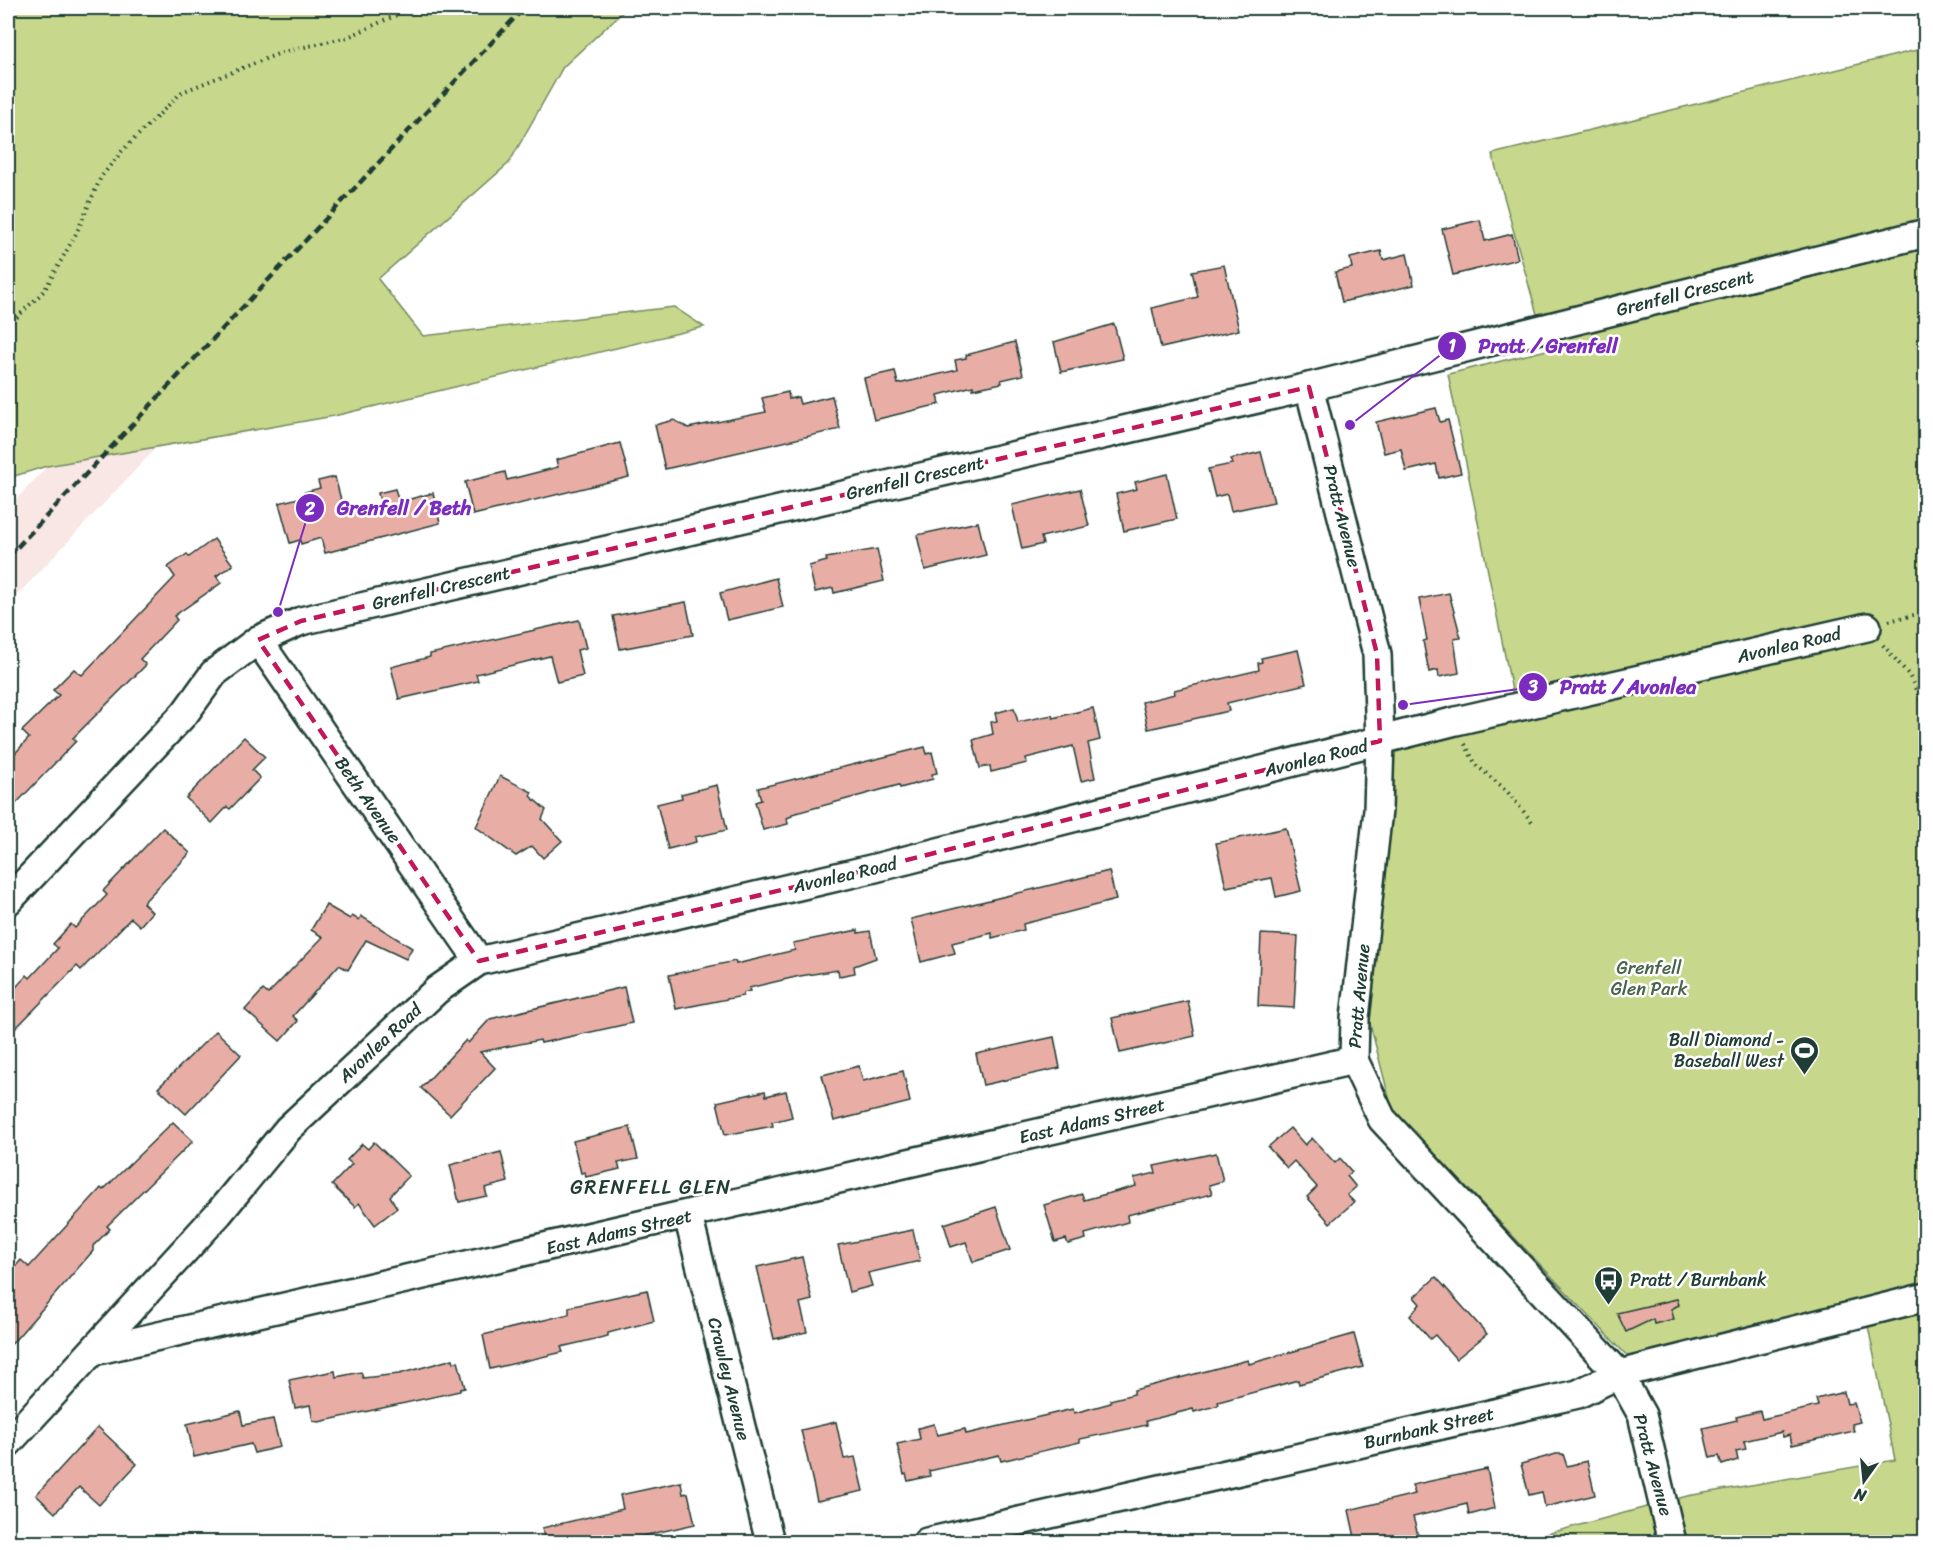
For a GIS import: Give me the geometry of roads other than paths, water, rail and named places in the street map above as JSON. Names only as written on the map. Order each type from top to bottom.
[{"type":"street","name":"Grenfell Crescent","points":[[8,901],[186,713],[214,673],[258,640],[301,621],[1310,387],[1926,233]]},
{"type":"street","name":"Pratt Avenue","points":[[1310,387],[1377,654],[1380,741],[1378,810],[1355,1018],[1354,1060],[1382,1119],[1619,1374],[1642,1415],[1672,1542]]},
{"type":"street","name":"Avonlea Road","points":[[8,1443],[219,1213],[288,1129],[436,990],[479,961],[871,869],[1456,721],[1867,627]]},
{"type":"street","name":"Beth Avenue","points":[[258,640],[479,961]]},
{"type":"street","name":"East Adams Street","points":[[94,1351],[688,1216],[1354,1060]]},
{"type":"street","name":"Crawley Avenue","points":[[688,1216],[770,1542]]},
{"type":"street","name":"Burnbank Street","points":[[927,1542],[1578,1394],[1619,1374],[1926,1297]]},
{"type":"railway","points":[[8,557],[524,8]]},
{"type":"place","name":"Pratt / Grenfell","points":[[1350,425]]},
{"type":"place","name":"Grenfell / Beth","points":[[278,612]]},
{"type":"place","name":"Pratt / Avonlea","points":[[1403,705]]},
{"type":"place","name":"Ball Diamond - Baseball West","points":[[1805,1076]]},
{"type":"place","name":"Pratt / Burnbank","points":[[1609,1306]]},
{"type":"district","name":"GRENFELL GLEN","points":[[651,1187]]},
{"type":"park label","name":"Grenfell Glen Park","points":[[1649,978]]}]
